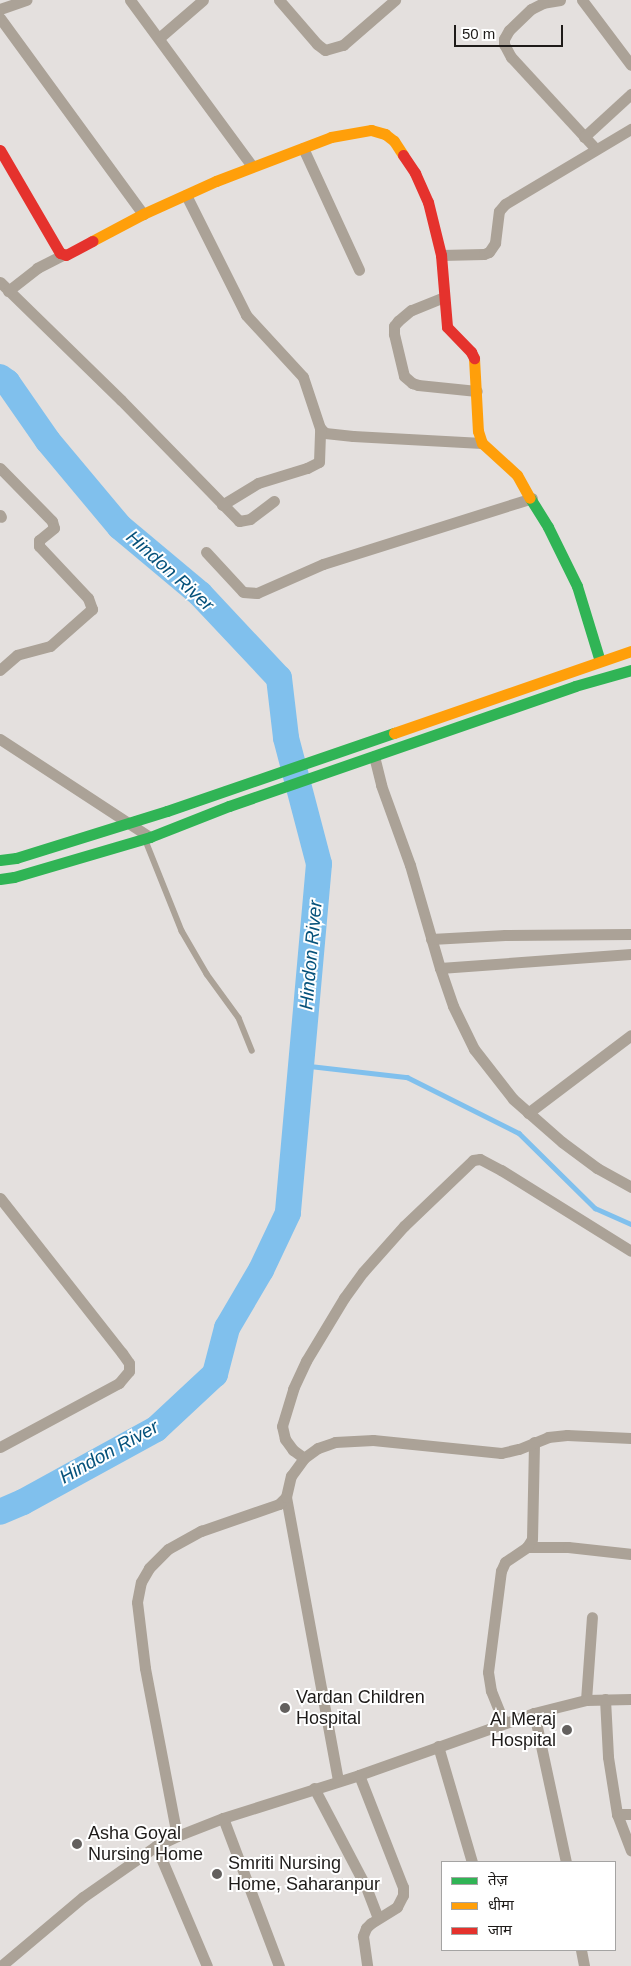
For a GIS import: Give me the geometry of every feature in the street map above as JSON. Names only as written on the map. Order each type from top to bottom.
[{"type":"main road","points":[[0,150],[62,255],[68,254],[143,214],[252,166],[331,137],[371,130],[385,134],[394,141],[416,173],[428,202],[441,255],[447,327],[471,352],[475,360],[478,431],[482,444],[517,475],[532,498],[577,586],[600,661]]},
{"type":"main road","points":[[0,860],[16,858],[223,792],[631,651]]},
{"type":"main road","points":[[0,879],[14,877],[148,838],[229,806],[552,694],[631,670]]},
{"type":"main road","points":[[546,681],[552,694]]},
{"type":"main road","points":[[89,835],[94,854]]},
{"type":"street","points":[[0,9],[26,0]]},
{"type":"street","points":[[130,0],[252,166]]},
{"type":"street","points":[[159,38],[203,0]]},
{"type":"street","points":[[279,0],[316,44],[325,50],[343,45],[395,0]]},
{"type":"street","points":[[560,0],[543,3],[531,9],[509,30],[504,39],[504,44],[511,57],[596,150]]},
{"type":"street","points":[[582,0],[631,65]]},
{"type":"street","points":[[0,18],[143,214]]},
{"type":"street","points":[[584,137],[631,94]]},
{"type":"street","points":[[441,255],[484,254],[490,252],[495,243],[499,211],[505,204],[631,129]]},
{"type":"street","points":[[303,148],[360,270]]},
{"type":"street","points":[[186,195],[246,316],[303,377],[320,428],[319,462],[307,468],[258,483],[222,505]]},
{"type":"street","points":[[8,291],[37,268],[62,255]]},
{"type":"street","points":[[0,282],[121,400],[239,521],[250,519],[274,501]]},
{"type":"street","points":[[444,298],[412,310],[394,326],[394,334],[404,376],[412,383],[418,385],[477,391]]},
{"type":"street","points":[[320,428],[325,433],[353,436],[482,444]]},
{"type":"street","points":[[0,468],[52,521],[54,528],[39,540],[39,546],[88,598],[92,609],[50,646],[18,655],[0,670]]},
{"type":"street","points":[[206,552],[242,592],[257,593],[323,564],[532,498]]},
{"type":"street","points":[[0,739],[130,822],[148,838]]},
{"type":"street","points":[[371,757],[410,865],[452,1006],[474,1049],[513,1099],[528,1113],[597,1168],[631,1187]]},
{"type":"street","points":[[435,953],[505,934],[631,934]]},
{"type":"street","points":[[435,953],[631,954]]},
{"type":"street","points":[[528,1113],[631,1035]]},
{"type":"street","points":[[304,1458],[293,1450],[285,1439],[282,1426],[293,1389],[306,1361],[344,1298],[363,1272],[404,1226],[473,1160],[480,1159],[501,1170],[631,1252]]},
{"type":"street","points":[[0,1198],[129,1363],[129,1371],[119,1383],[0,1447]]},
{"type":"street","points":[[338,1780],[286,1497],[292,1476],[304,1458],[318,1448],[335,1442],[372,1440],[501,1453],[519,1450],[548,1437],[567,1435],[631,1438]]},
{"type":"street","points":[[504,1723],[491,1691],[488,1672],[501,1571],[505,1562],[527,1547],[532,1539],[534,1442]]},
{"type":"street","points":[[178,1836],[145,1668],[137,1602],[141,1582],[149,1568],[168,1548],[185,1538],[279,1504],[286,1497]]},
{"type":"street","points":[[527,1547],[568,1547],[631,1554]]},
{"type":"street","points":[[586,1700],[592,1617]]},
{"type":"street","points":[[605,1699],[608,1757],[617,1814],[631,1850]]},
{"type":"street","points":[[2,1966],[83,1897],[156,1846],[178,1836],[223,1818],[338,1780],[359,1775],[534,1713],[586,1700],[631,1699]]},
{"type":"street","points":[[534,1713],[566,1861]]},
{"type":"street","points":[[438,1746],[472,1861]]},
{"type":"street","points":[[359,1775],[403,1887],[404,1895],[401,1902],[366,1928],[364,1936],[367,1966]]},
{"type":"street","points":[[314,1788],[366,1886],[378,1918]]},
{"type":"street","points":[[617,1814],[631,1814]]},
{"type":"street","points":[[223,1818],[279,1966]]},
{"type":"street","points":[[156,1846],[207,1966]]},
{"type":"street","points":[[581,1951],[584,1966]]},
{"type":"lane","points":[[148,838],[182,931],[207,974],[239,1018],[252,1050]]},
{"type":"waterway","name":"Hindon River","points":[[0,377],[7,382],[48,441],[120,527],[200,594],[279,678],[286,738],[319,864],[288,1213],[261,1270],[227,1328],[215,1374],[156,1429],[23,1502],[0,1512]]},
{"type":"waterway","points":[[301,1065],[407,1077],[519,1133],[595,1208],[631,1224]]},
{"type":"traffic: fast","points":[[530,498],[548,527],[577,586],[600,661]]},
{"type":"traffic: fast","points":[[0,879],[14,877],[150,837],[229,806],[575,686],[631,670]]},
{"type":"traffic: fast","points":[[0,860],[16,858],[167,811],[394,733]]},
{"type":"traffic: slow","points":[[92,241],[143,214],[216,181],[331,137],[371,130],[385,134],[394,141],[403,155]]},
{"type":"traffic: slow","points":[[474,358],[478,431],[482,443],[517,475],[530,498]]},
{"type":"traffic: slow","points":[[394,733],[631,651]]},
{"type":"traffic: jam","points":[[0,150],[60,253],[66,255],[92,241]]},
{"type":"traffic: jam","points":[[403,155],[415,173],[428,202],[441,255],[447,327],[471,352],[474,358]]},
{"type":"place","name":"Vardan Children Hospital","points":[[285,1708]]},
{"type":"place","name":"Al Meraj Hospital","points":[[567,1730]]},
{"type":"place","name":"Asha Goyal Nursing Home","points":[[77,1844]]},
{"type":"place","name":"Smriti Nursing Home, Saharanpur","points":[[217,1874]]}]
